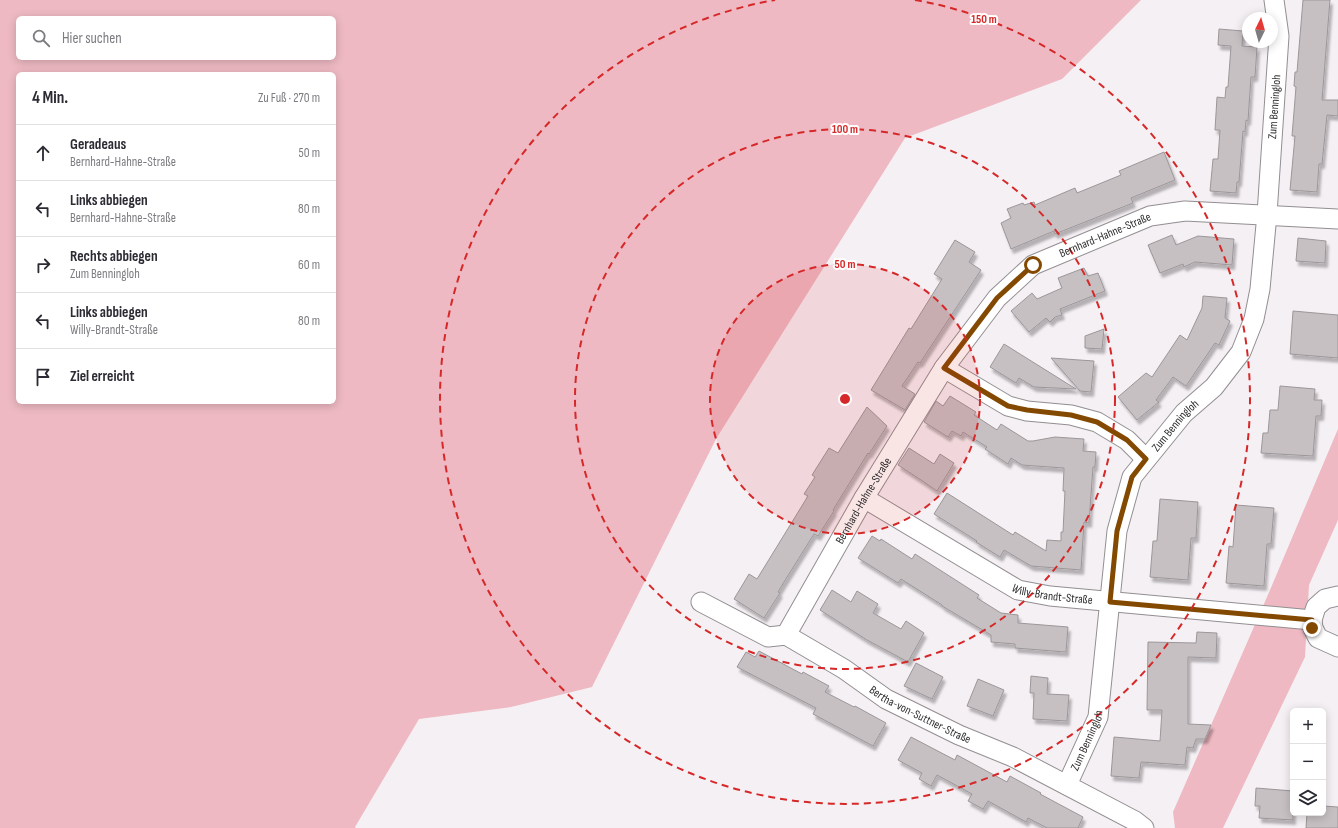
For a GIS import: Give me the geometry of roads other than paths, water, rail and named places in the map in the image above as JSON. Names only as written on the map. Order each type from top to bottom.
[{"type":"street","name":"Zum Benningloh","points":[[1066,784],[1098,717],[1117,531],[1132,477],[1184,412],[1214,387],[1241,352],[1254,319],[1260,289],[1267,214],[1279,36],[1274,0]]},
{"type":"street","name":"Bernhard-Hahne-Straße","points":[[786,635],[864,498],[944,368],[997,298],[1033,265],[1150,216],[1186,211],[1267,214]]},
{"type":"street","points":[[1267,214],[1338,219]]},
{"type":"street","points":[[944,368],[1008,406],[1027,410],[1071,415],[1097,422],[1127,440],[1146,459]]},
{"type":"street","name":"Willy-Brandt-Straße","points":[[864,498],[1018,590],[1050,596],[1312,620]]},
{"type":"street","points":[[1338,596],[1325,599],[1316,607],[1312,620],[1312,628],[1318,638],[1338,647]]},
{"type":"street","points":[[701,602],[768,636],[786,635]]},
{"type":"street","name":"Bertha-von-Suttner-Straße","points":[[786,635],[844,669],[886,699],[959,735],[1013,757],[1135,821],[1144,828]]}]
